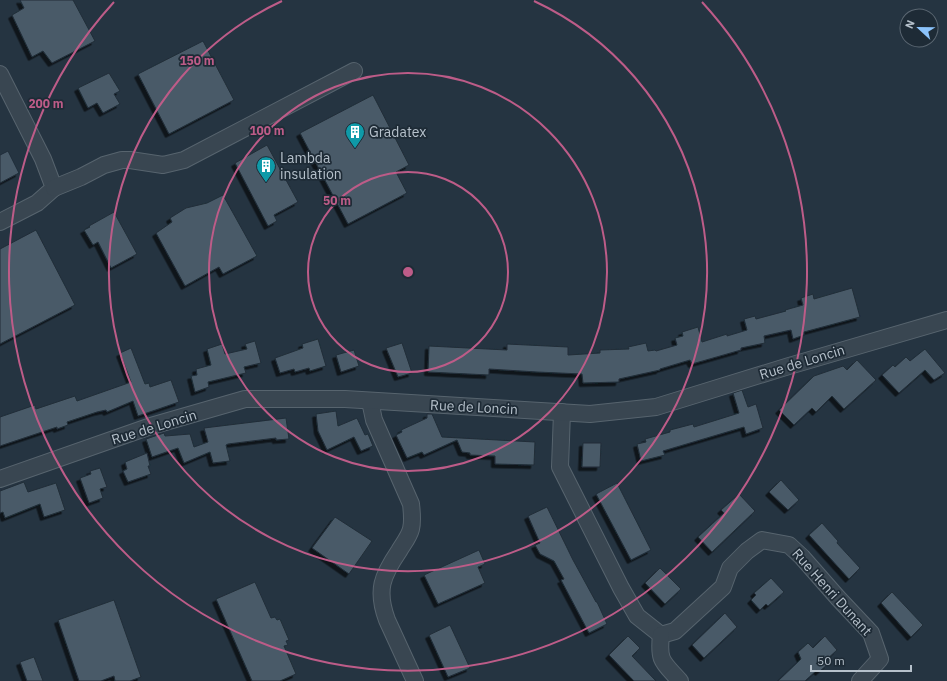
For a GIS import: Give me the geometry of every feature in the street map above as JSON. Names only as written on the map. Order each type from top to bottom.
[{"type":"street","points":[[0,222],[37,203],[54,188],[81,177],[104,165],[122,160],[163,165],[184,160],[354,72]]},
{"type":"street","points":[[0,74],[43,159],[54,188]]},
{"type":"street","name":"Rue de Loncin","points":[[0,479],[151,426],[245,399],[345,399],[590,414],[656,407],[947,320]]},
{"type":"street","points":[[370,401],[374,420],[411,504],[411,530],[405,542],[386,570],[381,591],[383,610],[415,681]]},
{"type":"street","points":[[562,412],[560,468],[621,588],[637,616],[661,635],[661,660],[680,681]]},
{"type":"street","name":"Rue Henri Dunant","points":[[661,635],[675,631],[723,588],[730,568],[747,551],[762,540],[789,545],[802,557],[871,633],[880,658],[860,681]]},
{"type":"building","points":[[20,0],[73,0],[95,41],[52,63],[43,51],[32,57],[12,15],[24,8]]},
{"type":"building","points":[[203,41],[234,100],[169,134],[138,74]]},
{"type":"building","points":[[109,73],[120,91],[114,94],[120,104],[103,113],[97,103],[88,108],[78,88]]},
{"type":"building","name":"Gradatex","points":[[373,95],[409,165],[396,172],[407,193],[348,224],[300,133]]},
{"type":"building","name":"Lambda insulation","points":[[267,145],[298,202],[274,215],[277,221],[268,226],[235,163]]},
{"type":"building","points":[[8,151],[19,173],[0,183],[0,155]]},
{"type":"building","points":[[223,195],[257,256],[223,274],[219,267],[185,286],[156,233],[172,222],[170,218],[186,208],[207,203]]},
{"type":"building","points":[[114,212],[137,254],[111,268],[98,242],[93,245],[84,230]]},
{"type":"building","points":[[36,230],[75,305],[0,344],[0,249]]},
{"type":"building","points":[[852,288],[860,317],[804,332],[804,335],[793,339],[791,330],[764,336],[765,343],[741,348],[741,350],[692,364],[690,360],[660,370],[619,379],[619,382],[583,383],[582,374],[489,369],[489,375],[428,372],[429,346],[507,350],[507,344],[568,347],[568,355],[600,353],[600,350],[629,349],[628,347],[646,343],[648,351],[656,351],[677,345],[675,338],[683,336],[682,332],[698,327],[702,342],[727,334],[727,336],[747,330],[744,319],[755,316],[756,319],[803,305],[801,298],[813,294],[814,299]]},
{"type":"building","points":[[318,339],[326,366],[310,371],[309,368],[295,372],[294,369],[280,373],[275,358],[303,348],[302,344]]},
{"type":"building","points":[[255,341],[261,363],[244,367],[246,373],[208,382],[209,387],[195,392],[191,376],[197,375],[196,369],[211,365],[207,349],[222,344],[225,354],[247,349],[245,344]]},
{"type":"building","points":[[402,343],[412,373],[398,377],[386,348]]},
{"type":"building","points":[[131,348],[145,384],[149,383],[150,387],[171,380],[179,402],[138,416],[133,401],[107,412],[106,410],[97,412],[67,422],[68,425],[57,429],[57,427],[0,446],[0,417],[35,405],[36,409],[75,396],[77,401],[131,382],[120,353]]},
{"type":"building","points":[[925,349],[945,373],[934,380],[925,370],[899,393],[882,375],[893,365],[895,367],[906,357],[910,361]]},
{"type":"building","points":[[354,350],[359,366],[341,372],[336,355]]},
{"type":"building","points":[[857,360],[876,380],[844,409],[832,396],[816,412],[812,408],[794,425],[779,410],[814,376],[843,366],[847,370]]},
{"type":"building","points":[[742,390],[748,407],[756,404],[763,428],[746,434],[744,427],[663,451],[665,455],[641,461],[637,444],[646,442],[645,439],[670,432],[670,430],[693,424],[694,427],[739,413],[733,393]]},
{"type":"building","points":[[336,411],[338,426],[357,418],[365,435],[368,434],[373,446],[361,451],[354,437],[327,450],[318,431],[316,414]]},
{"type":"building","points":[[427,414],[432,414],[442,437],[535,442],[534,465],[495,464],[495,456],[470,455],[470,453],[462,452],[457,440],[424,455],[422,452],[407,458],[396,435],[402,432],[401,430],[427,418]]},
{"type":"building","points":[[286,418],[289,439],[276,440],[276,438],[228,444],[226,445],[230,461],[213,463],[210,452],[184,463],[178,448],[152,457],[146,439],[164,433],[165,436],[190,434],[194,447],[208,442],[204,428]]},
{"type":"building","points":[[583,443],[601,443],[600,467],[582,467]]},
{"type":"building","points":[[147,453],[150,466],[148,466],[151,474],[128,482],[123,471],[127,469],[125,462]]},
{"type":"building","points":[[100,468],[107,487],[100,489],[103,498],[89,503],[80,478],[91,474],[90,471]]},
{"type":"building","points":[[781,480],[799,500],[788,510],[769,492]]},
{"type":"building","points":[[24,482],[28,492],[56,483],[65,510],[44,517],[40,504],[5,518],[3,512],[0,513],[0,491]]},
{"type":"building","points":[[617,483],[651,550],[631,560],[596,494]]},
{"type":"building","points":[[739,494],[755,511],[712,552],[698,537],[724,513],[721,510]]},
{"type":"building","points":[[547,507],[607,624],[589,633],[561,580],[564,579],[554,561],[540,554],[535,545],[540,543],[528,516]]},
{"type":"building","points":[[335,517],[372,541],[349,574],[312,548]]},
{"type":"building","points":[[822,523],[838,541],[837,543],[860,568],[849,579],[809,535]]},
{"type":"building","points":[[479,550],[485,564],[478,567],[485,583],[438,604],[424,575]]},
{"type":"building","points":[[660,568],[681,589],[665,604],[645,583]]},
{"type":"building","points":[[771,578],[784,592],[768,606],[766,604],[760,610],[751,600],[756,595],[754,593]]},
{"type":"building","points":[[255,582],[271,618],[275,617],[277,620],[280,619],[289,640],[286,641],[288,645],[284,646],[296,674],[280,681],[252,681],[216,599]]},
{"type":"building","points":[[892,592],[923,625],[911,637],[881,603]]},
{"type":"building","points":[[114,600],[141,677],[130,681],[115,681],[114,676],[101,681],[79,681],[58,620]]},
{"type":"building","points":[[725,613],[737,627],[704,658],[692,645]]},
{"type":"building","points":[[450,625],[470,668],[448,677],[429,635]]},
{"type":"building","points":[[628,636],[640,648],[632,656],[656,681],[634,681],[609,655]]},
{"type":"building","points":[[825,636],[837,650],[825,661],[828,664],[819,672],[817,670],[805,681],[778,681],[801,659],[798,652],[808,643],[813,648]]},
{"type":"building","points":[[34,657],[43,681],[27,681],[20,662]]},
{"type":"place","name":"Gradatex","points":[[355,149]]},
{"type":"place","name":"Lambda insulation","points":[[266,183]]}]
